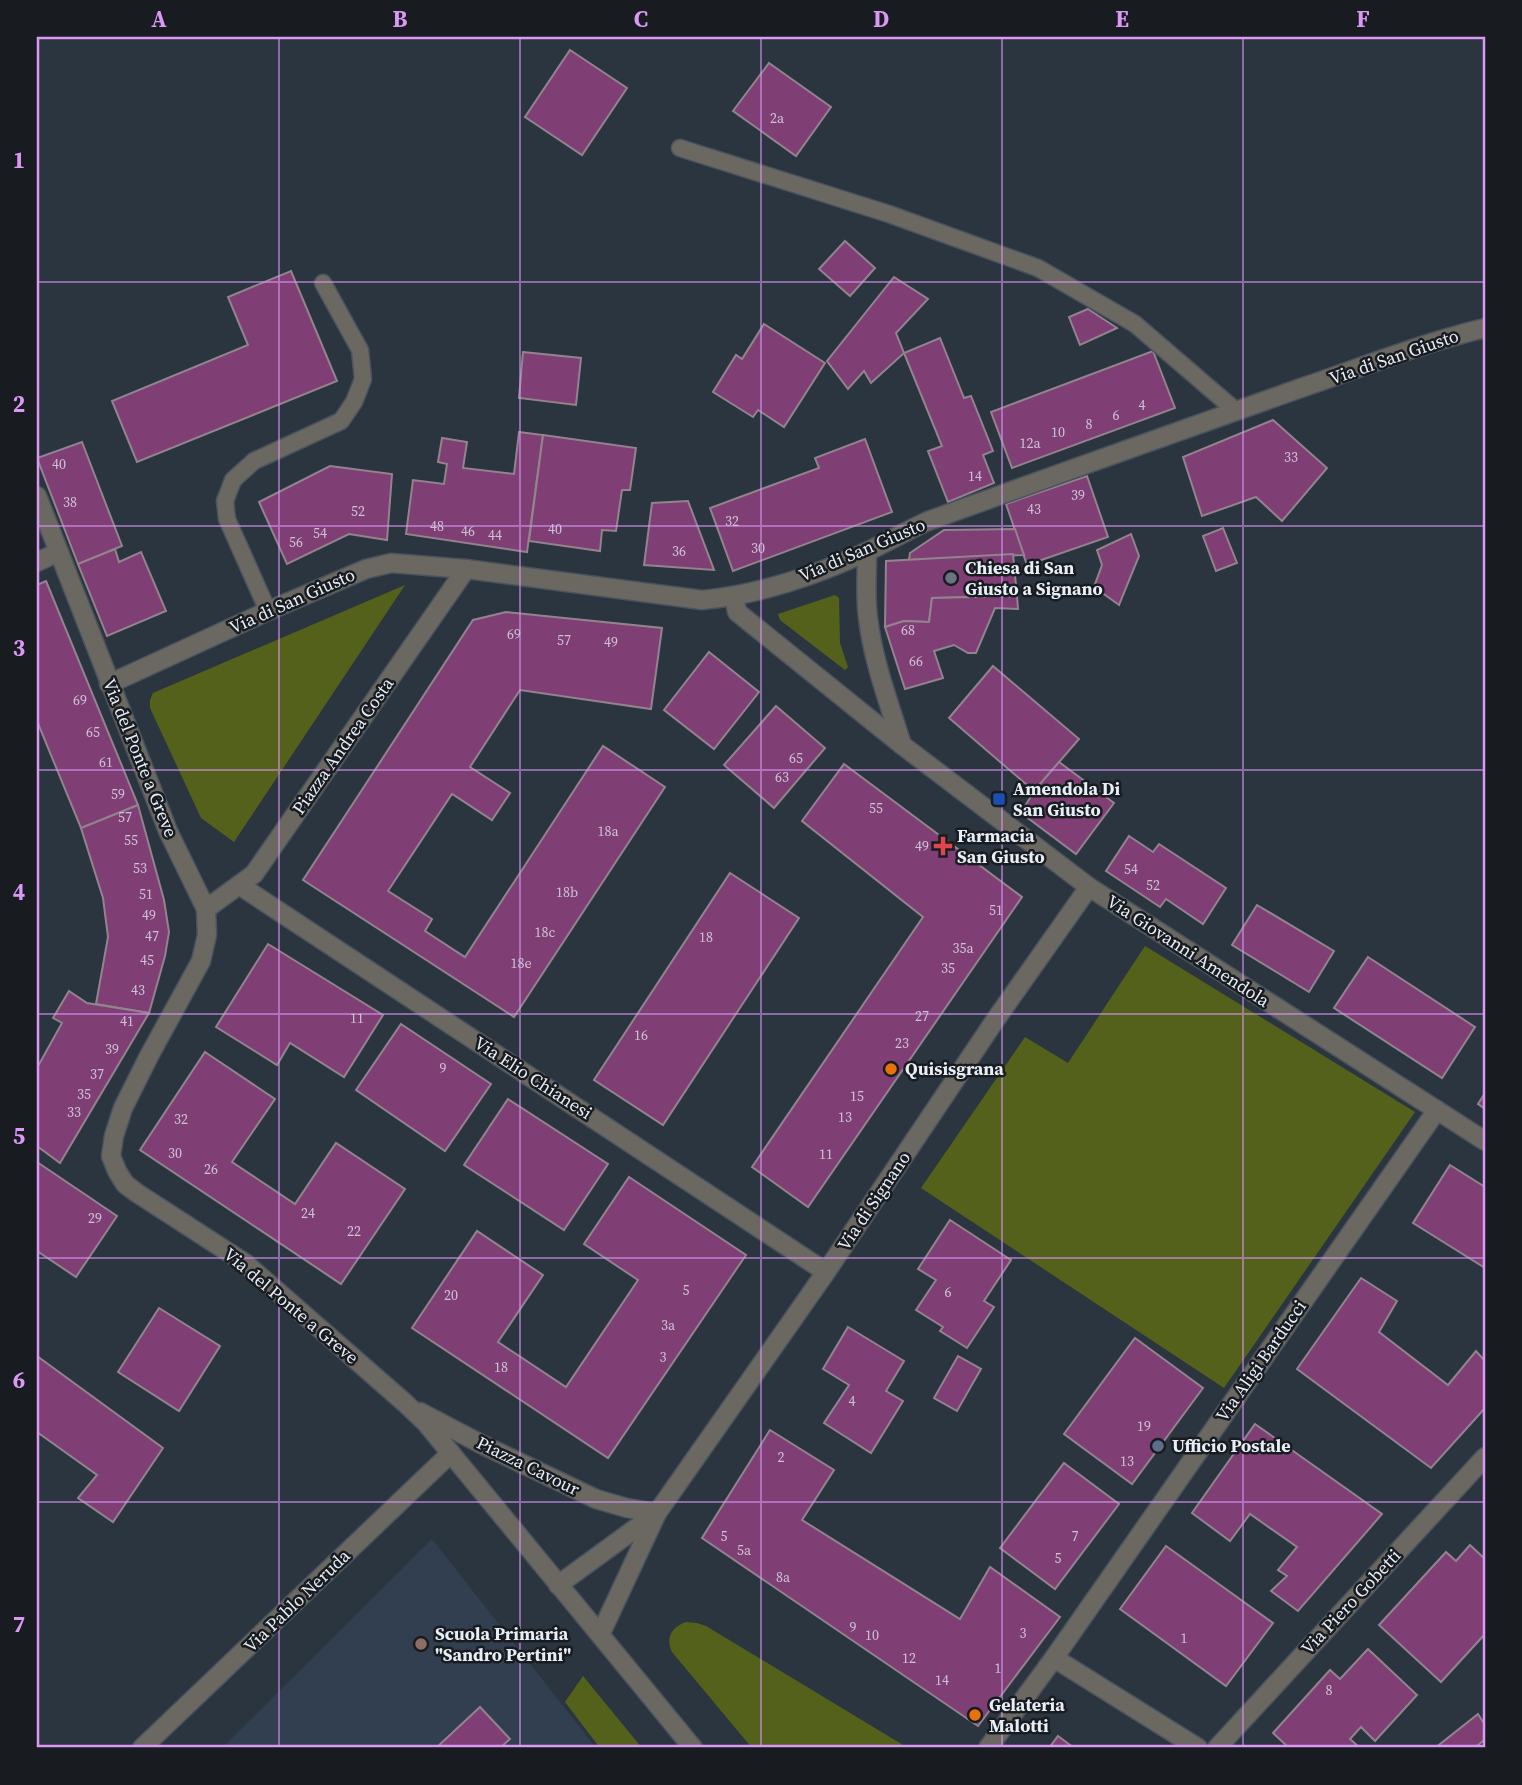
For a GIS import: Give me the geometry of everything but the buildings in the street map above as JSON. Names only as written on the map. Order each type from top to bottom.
[{"type":"street","name":"Via di San Giusto","points":[[109,684],[268,611],[366,569],[391,563],[466,569],[702,600],[734,596],[832,567],[928,521],[1413,349],[1485,328]]},
{"type":"street","name":"Via del Ponte a Greve","points":[[37,496],[168,831],[206,909],[207,935],[201,961],[123,1108],[111,1156],[117,1171],[125,1184],[245,1263],[426,1423],[693,1748]]},
{"type":"street","points":[[37,562],[58,552]]},
{"type":"street","points":[[867,552],[866,593],[870,631],[902,745]]},
{"type":"street","name":"Piazza Andrea Costa","points":[[206,909],[254,874],[466,569]]},
{"type":"street","name":"Via Giovanni Amendola","points":[[734,596],[737,612],[902,745],[1089,887],[1485,1140]]},
{"type":"street","name":"Via Elio Chianesi","points":[[239,885],[826,1272]]},
{"type":"street","name":"Via di Signano","points":[[657,1513],[826,1272],[996,1019],[1089,887]]},
{"type":"street","name":"Via Aligi Barducci","points":[[988,1748],[1054,1658],[1437,1110]]},
{"type":"street","name":"Piazza Cavour","points":[[405,1403],[481,1444],[596,1499],[657,1513]]},
{"type":"street","name":"Via Pablo Neruda","points":[[142,1748],[451,1453]]},
{"type":"street","name":"Via Piero Gobetti","points":[[1217,1748],[1485,1457]]},
{"type":"street","points":[[558,1585],[657,1513]]},
{"type":"street","points":[[600,1635],[657,1513]]},
{"type":"street","points":[[1054,1658],[1198,1748]]},
{"type":"lane","points":[[680,148],[889,214],[1038,268],[1135,324],[1236,411]]},
{"type":"lane","points":[[268,611],[227,519],[225,500],[233,480],[254,461],[341,421],[354,402],[363,379],[360,350],[323,283]]},
{"type":"shaded area","name":"Scuola Primaria \"Sandro Pertini\"","points":[[432,1539],[596,1748],[222,1748]]},
{"type":"green space","points":[[405,585],[234,842],[201,818],[150,708],[153,693]]},
{"type":"green space","points":[[835,595],[839,598],[840,643],[848,667],[845,670],[780,620],[778,614]]},
{"type":"green space","points":[[1145,946],[1415,1112],[1224,1388],[921,1188],[1025,1037],[1068,1063]]},
{"type":"green space","points":[[686,1622],[706,1626],[908,1748],[752,1748],[672,1652],[669,1642],[671,1633]]},
{"type":"green space","points":[[583,1676],[642,1748],[600,1748],[565,1702]]},
{"type":"place","name":"Chiesa di San Giusto a Signano","points":[[951,578]]},
{"type":"place","name":"Amendola Di San Giusto","points":[[999,799]]},
{"type":"place","name":"Farmacia San Giusto","points":[[943,846]]},
{"type":"place","name":"Quisisgrana","points":[[891,1069]]},
{"type":"place","name":"Ufficio Postale","points":[[1158,1446]]},
{"type":"place","name":"Scuola Primaria \"Sandro Pertini\"","points":[[421,1644]]},
{"type":"place","name":"Gelateria Malotti","points":[[975,1715]]}]
